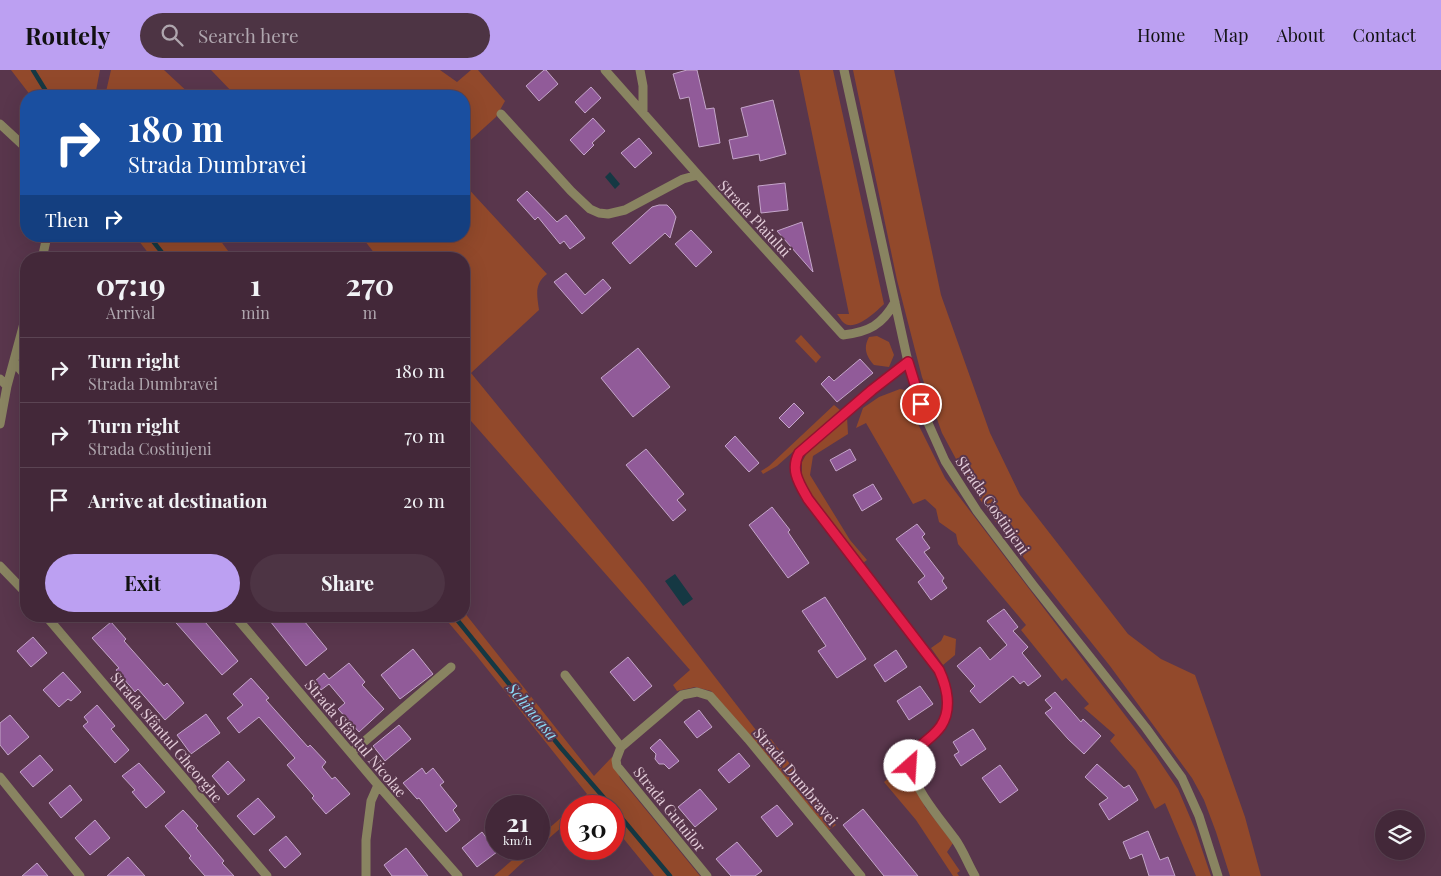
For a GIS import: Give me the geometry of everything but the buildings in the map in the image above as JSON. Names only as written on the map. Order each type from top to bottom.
[{"type":"street","name":"Strada Plaiului","points":[[605,70],[843,334],[865,332],[875,327],[889,312],[895,302]]},
{"type":"street","points":[[640,70],[643,86],[644,113]]},
{"type":"street","name":"Strada Costiujeni","points":[[844,70],[908,362],[928,423],[945,461],[977,511],[1151,735],[1182,778],[1199,816],[1218,876]]},
{"type":"street","points":[[501,114],[571,190],[590,209],[599,213],[608,214],[624,210],[683,180],[698,175]]},
{"type":"street","points":[[0,124],[20,142]]},
{"type":"street","points":[[0,424],[7,386],[20,339]]},
{"type":"street","points":[[14,362],[20,369]]},
{"type":"street","points":[[908,362],[872,390],[799,453],[795,461],[795,471],[797,480],[808,499],[939,670],[947,695],[947,713],[940,727],[913,755],[910,766],[928,804],[956,840],[975,876]]},
{"type":"street","points":[[0,379],[7,386]]},
{"type":"street","points":[[0,566],[20,587]]},
{"type":"street","name":"Strada Sfântul Gheorghe","points":[[51,622],[267,876]]},
{"type":"street","name":"Strada Sfântul Nicolae","points":[[240,622],[378,786],[458,876]]},
{"type":"street","points":[[351,753],[451,667]]},
{"type":"street","points":[[565,675],[621,747]]},
{"type":"street","name":"Strada Dumbravei","points":[[621,747],[682,695],[697,692],[710,696],[861,876]]},
{"type":"street","name":"Strada Gutuilor","points":[[621,747],[616,760],[617,766],[707,876]]},
{"type":"street","points":[[0,778],[80,876]]},
{"type":"street","points":[[366,876],[366,840],[371,801],[378,786]]},
{"type":"shaded area","points":[[11,70],[100,70],[96,90],[26,90]]},
{"type":"shaded area","points":[[111,70],[164,70],[186,90],[106,90]]},
{"type":"shaded area","points":[[211,70],[440,70],[457,82],[471,70],[478,70],[505,101],[496,117],[470,141],[470,90],[230,90]]},
{"type":"shaded area","points":[[799,70],[833,70],[884,304],[866,320],[854,325],[844,323],[837,314],[849,314]]},
{"type":"shaded area","points":[[853,70],[894,70],[941,295],[990,433],[1020,495],[1128,634],[1161,659],[1195,675],[1245,817],[1261,876],[1230,876],[1204,800],[1192,778],[1110,666],[997,524],[970,485],[942,433],[922,377],[897,280]]},
{"type":"shaded area","points":[[470,191],[547,274],[538,286],[539,310],[471,373],[644,585],[766,743],[771,739],[836,825],[829,830],[711,691],[695,687],[677,691],[673,685],[690,670],[470,420],[470,252],[374,252],[366,242],[470,242]]},
{"type":"shaded area","points":[[140,242],[221,242],[229,252],[148,252]]},
{"type":"shaded area","points":[[801,335],[821,357],[816,363],[795,341]]},
{"type":"shaded area","points":[[877,336],[889,342],[894,355],[889,367],[874,365],[867,355],[866,345],[869,337]]},
{"type":"shaded area","points":[[900,389],[905,390],[919,426],[945,478],[1156,756],[1178,789],[1195,829],[1211,876],[1196,876],[1165,803],[1155,809],[1136,771],[1110,741],[1115,735],[1084,708],[1089,704],[1066,678],[1062,681],[1021,630],[1026,625],[958,544],[956,534],[939,522],[936,509],[925,499],[913,504],[866,423],[856,428],[863,408],[879,397]]},
{"type":"shaded area","points":[[834,405],[840,410],[777,466],[763,474],[761,471],[769,466]]},
{"type":"shaded area","points":[[847,417],[848,434],[813,456],[810,475],[850,540],[867,560],[863,563],[809,494],[802,481],[802,462],[808,451]]},
{"type":"shaded area","points":[[470,620],[594,776],[612,757],[620,778],[700,876],[654,876],[625,840],[625,795],[587,794],[448,622],[470,622]]},
{"type":"shaded area","points":[[944,635],[956,639],[955,655],[943,665],[931,648],[941,641]]},
{"type":"shaded area","points":[[905,765],[925,807],[953,843],[947,852],[960,871],[957,873],[959,876],[953,876],[916,820],[884,782]]},
{"type":"shaded area","points":[[560,819],[560,829],[550,837],[550,827]]},
{"type":"shaded area","points":[[512,860],[525,860],[508,876],[494,876]]},
{"type":"water","points":[[610,172],[620,184],[615,189],[605,177]]},
{"type":"water","points":[[675,574],[693,599],[683,606],[665,581]]},
{"type":"waterway","name":"Schinoasa","points":[[33,70],[45,90]]},
{"type":"waterway","name":"Schinoasa","points":[[154,242],[162,252]]},
{"type":"waterway","name":"Schinoasa","points":[[459,622],[602,795]]},
{"type":"waterway","name":"Schinoasa","points":[[625,822],[670,876]]},
{"type":"route","points":[[910,766],[913,755],[940,727],[947,713],[947,695],[943,679],[939,670],[808,499],[797,480],[795,461],[799,453],[872,390],[908,362],[921,404]]}]
